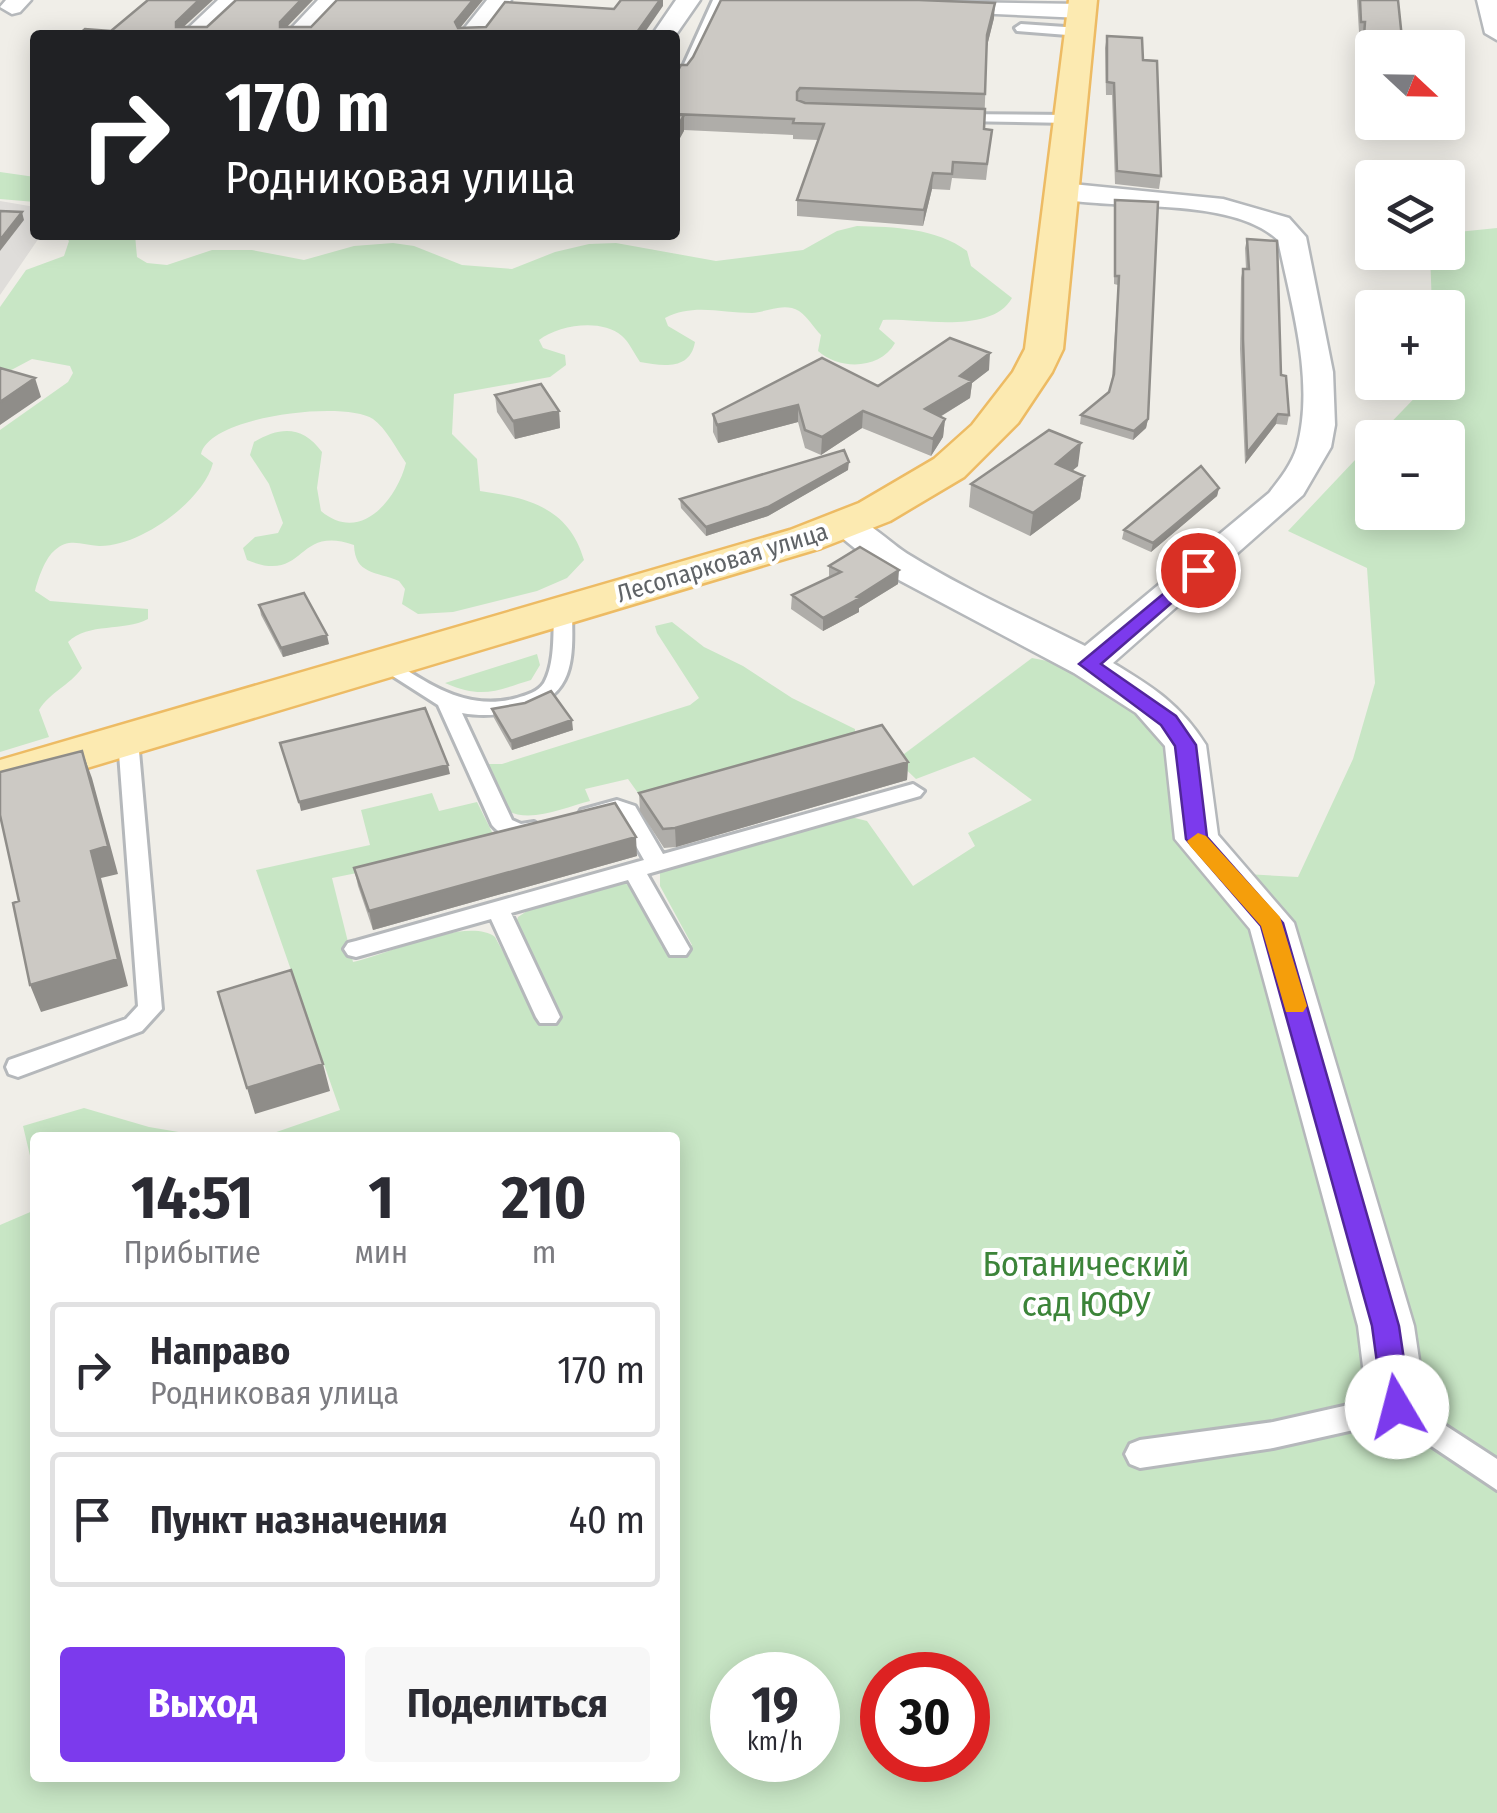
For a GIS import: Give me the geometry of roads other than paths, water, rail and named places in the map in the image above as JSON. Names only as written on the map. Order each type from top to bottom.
[{"type":"main road","name":"Лесопарковая улица","points":[[0,777],[387,666],[843,524],[905,497],[943,472],[982,440],[1028,381],[1046,338],[1082,14]]},
{"type":"street","points":[[199,30],[232,0]]},
{"type":"street","points":[[302,30],[331,0]]},
{"type":"street","points":[[474,30],[499,0]]},
{"type":"street","points":[[667,30],[688,0]]},
{"type":"street","points":[[839,0],[1082,14]]},
{"type":"street","points":[[1489,0],[1497,33]]},
{"type":"street","points":[[1062,192],[1200,204],[1264,216],[1287,226],[1314,353],[1317,411],[1313,452],[1300,477],[1281,500],[1088,664]]},
{"type":"street","points":[[843,524],[897,564],[1088,664],[1168,720],[1185,745],[1196,839],[1272,923],[1386,1326],[1397,1407]]},
{"type":"lane","points":[[684,70],[719,0]]},
{"type":"lane","points":[[1021,28],[1082,14]]},
{"type":"lane","points":[[942,116],[1068,119]]},
{"type":"lane","points":[[387,666],[446,700],[478,712],[493,712],[541,698],[550,690],[556,671],[564,638],[563,612]]},
{"type":"lane","points":[[446,700],[506,828],[526,831],[622,808],[678,949]]},
{"type":"lane","points":[[18,1067],[134,1025],[150,1009],[128,740]]},
{"type":"lane","points":[[356,949],[913,791]]},
{"type":"lane","points":[[497,908],[548,1017]]},
{"type":"lane","points":[[1140,1454],[1272,1435],[1397,1407],[1497,1476]]},
{"type":"park label","name":"Ботанический сад ЮФУ","points":[[1086,1284]]}]
